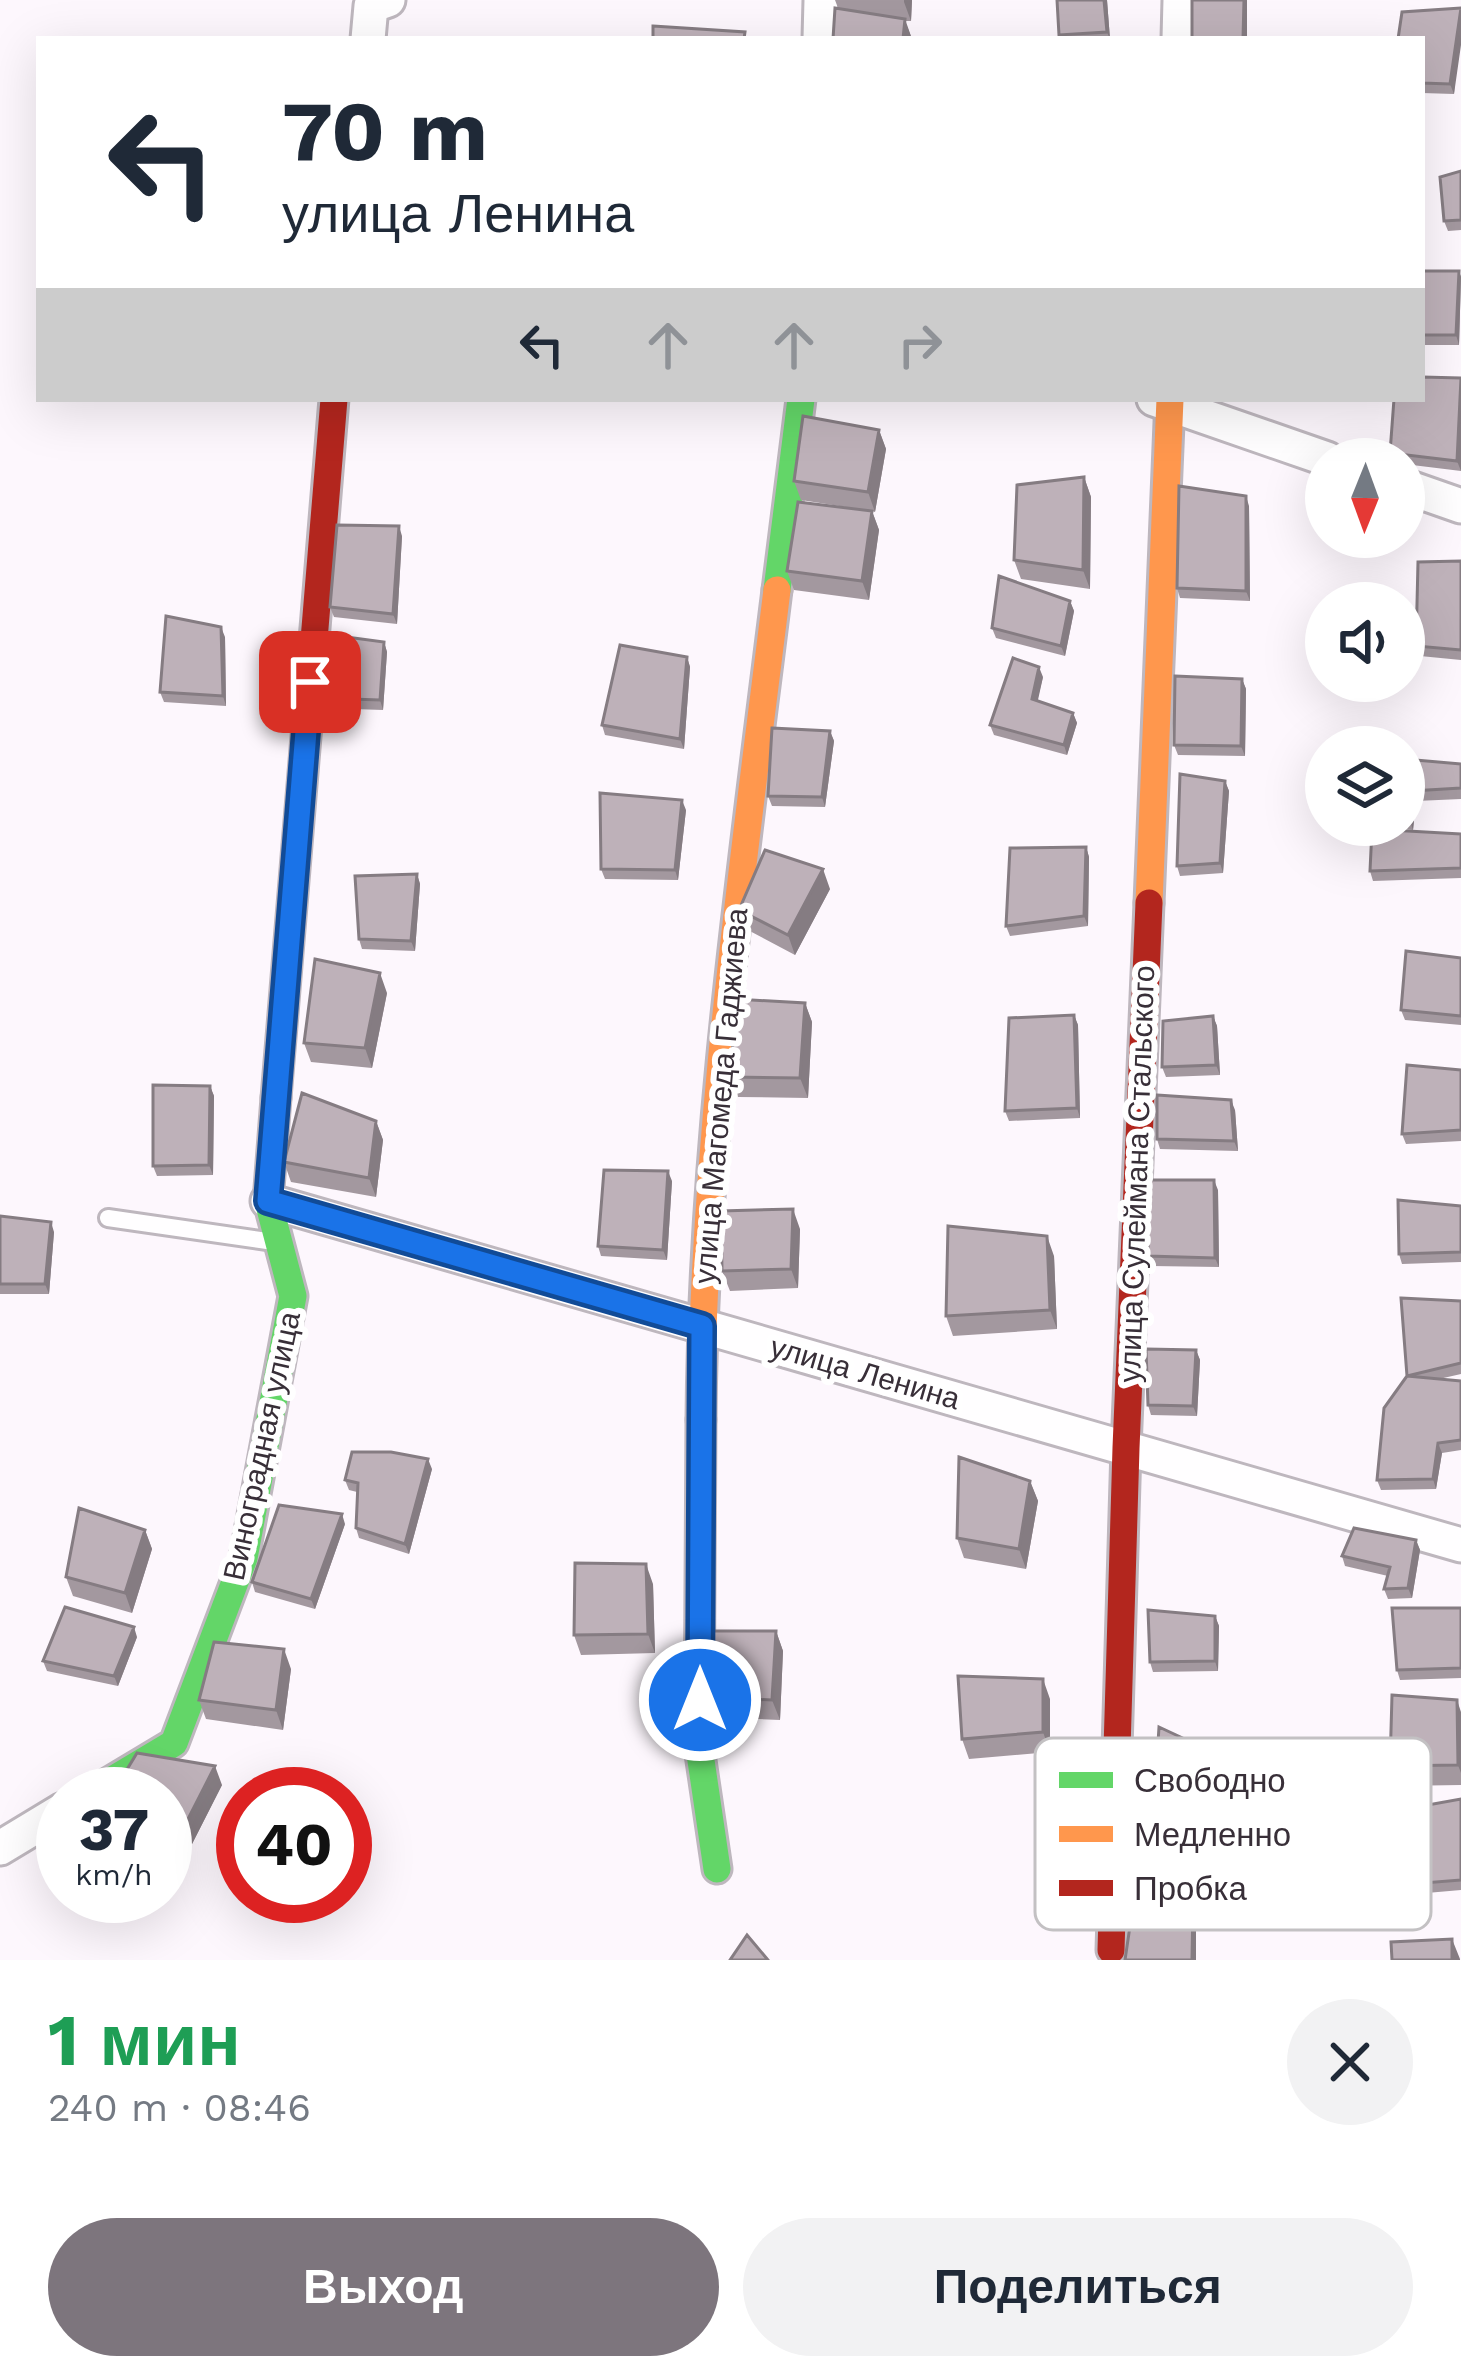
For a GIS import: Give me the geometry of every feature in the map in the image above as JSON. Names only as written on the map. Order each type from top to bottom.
[{"type":"street","points":[[368,36],[371,6],[388,0]]},
{"type":"street","points":[[820,36],[821,0]]},
{"type":"street","points":[[1179,36],[1180,0]]},
{"type":"street","name":"Виноградная улица","points":[[134,1767],[174,1743],[244,1558],[293,1295],[268,1201],[334,402]]},
{"type":"street","name":"улица Магомеда Гаджиева","points":[[717,1868],[699,1748],[702,1326],[730,966],[801,402]]},
{"type":"street","name":"улица Сулеймана Стальского","points":[[1117,1738],[1165,402]]},
{"type":"street","points":[[1168,402],[1305,451]]},
{"type":"street","points":[[1425,493],[1461,506]]},
{"type":"street","name":"улица Ленина","points":[[268,1201],[1461,1545]]},
{"type":"street","points":[[0,1848],[36,1826]]},
{"type":"street","name":"улица Сулеймана Стальского","points":[[1111,1949],[1112,1930]]},
{"type":"lane","points":[[108,1218],[279,1242]]},
{"type":"building","points":[[1057,0],[1104,0],[1107,32],[1059,35]]},
{"type":"building","points":[[1192,0],[1244,0],[1243,36],[1192,36]]},
{"type":"building","points":[[835,8],[905,19],[903,36],[833,36]]},
{"type":"building","points":[[1461,8],[1450,84],[1425,83],[1425,36],[1398,36],[1402,12]]},
{"type":"building","points":[[653,26],[745,32],[744,36],[653,36]]},
{"type":"building","points":[[1461,171],[1461,220],[1444,221],[1440,177]]},
{"type":"building","points":[[1425,271],[1459,271],[1456,335],[1425,335]]},
{"type":"building","points":[[1425,377],[1461,378],[1457,461],[1425,457],[1425,438],[1391,438],[1394,402],[1425,402]]},
{"type":"building","points":[[803,416],[879,430],[868,492],[794,481]]},
{"type":"building","points":[[1084,477],[1083,570],[1014,560],[1017,485]]},
{"type":"building","points":[[1179,486],[1246,496],[1246,591],[1177,588]]},
{"type":"building","points":[[798,502],[872,511],[862,581],[787,571]]},
{"type":"building","points":[[337,525],[399,526],[393,614],[330,607]]},
{"type":"building","points":[[1461,561],[1461,650],[1425,647],[1425,582],[1418,582],[1418,562]]},
{"type":"building","points":[[999,576],[1070,601],[1061,646],[992,628]]},
{"type":"building","points":[[166,616],[221,627],[223,696],[160,692]]},
{"type":"building","points":[[324,634],[384,642],[380,700],[320,698]]},
{"type":"building","points":[[620,645],[687,657],[680,739],[602,725]]},
{"type":"building","points":[[1013,658],[1039,667],[1032,699],[1073,713],[1064,745],[990,725]]},
{"type":"building","points":[[1175,676],[1242,679],[1241,746],[1174,745]]},
{"type":"building","points":[[772,728],[830,731],[822,797],[768,796]]},
{"type":"building","points":[[1425,761],[1461,764],[1461,788],[1425,790]]},
{"type":"building","points":[[1180,774],[1225,781],[1220,863],[1177,866]]},
{"type":"building","points":[[600,793],[682,800],[675,870],[601,869]]},
{"type":"building","points":[[1425,832],[1461,834],[1461,868],[1370,871],[1371,846],[1425,846]]},
{"type":"building","points":[[1086,847],[1084,916],[1006,926],[1010,848]]},
{"type":"building","points":[[765,850],[823,869],[788,935],[739,910]]},
{"type":"building","points":[[417,874],[411,941],[359,939],[355,876]]},
{"type":"building","points":[[1406,951],[1461,958],[1461,1016],[1401,1010]]},
{"type":"building","points":[[315,959],[380,973],[365,1048],[304,1043]]},
{"type":"building","points":[[735,999],[805,1003],[800,1078],[731,1077]]},
{"type":"building","points":[[1074,1015],[1077,1108],[1005,1111],[1009,1018]]},
{"type":"building","points":[[1213,1016],[1216,1065],[1162,1067],[1163,1021]]},
{"type":"building","points":[[1407,1065],[1461,1070],[1461,1130],[1402,1134]]},
{"type":"building","points":[[153,1085],[210,1086],[209,1165],[153,1166]]},
{"type":"building","points":[[302,1093],[376,1121],[369,1178],[284,1162]]},
{"type":"building","points":[[1157,1095],[1231,1100],[1234,1141],[1157,1139]]},
{"type":"building","points":[[604,1170],[668,1171],[663,1250],[598,1246]]},
{"type":"building","points":[[1149,1180],[1214,1180],[1215,1258],[1148,1256]]},
{"type":"building","points":[[1398,1200],[1461,1206],[1461,1252],[1399,1254]]},
{"type":"building","points":[[793,1209],[791,1269],[722,1271],[721,1211]]},
{"type":"building","points":[[0,1216],[51,1222],[45,1284],[0,1284]]},
{"type":"building","points":[[948,1226],[1047,1236],[1050,1310],[946,1316]]},
{"type":"building","points":[[1401,1298],[1461,1301],[1461,1363],[1407,1376]]},
{"type":"building","points":[[1146,1349],[1196,1350],[1193,1406],[1148,1405]]},
{"type":"building","points":[[1407,1376],[1461,1381],[1461,1440],[1438,1443],[1433,1479],[1377,1480],[1384,1408]]},
{"type":"building","points":[[352,1452],[428,1459],[405,1544],[356,1528],[358,1483],[345,1480]]},
{"type":"building","points":[[959,1457],[1030,1481],[1019,1549],[957,1538]]},
{"type":"building","points":[[279,1505],[342,1514],[311,1599],[252,1582]]},
{"type":"building","points":[[79,1508],[145,1530],[125,1593],[66,1577]]},
{"type":"building","points":[[1354,1528],[1416,1540],[1408,1588],[1384,1589],[1390,1567],[1342,1556]]},
{"type":"building","points":[[575,1563],[646,1564],[648,1634],[574,1635]]},
{"type":"building","points":[[65,1607],[134,1627],[114,1676],[43,1661]]},
{"type":"building","points":[[1392,1608],[1461,1608],[1461,1668],[1397,1670]]},
{"type":"building","points":[[1148,1610],[1215,1616],[1215,1661],[1150,1662]]},
{"type":"building","points":[[705,1631],[776,1631],[772,1700],[704,1697]]},
{"type":"building","points":[[214,1642],[284,1649],[276,1710],[199,1700]]},
{"type":"building","points":[[958,1676],[1043,1679],[1043,1732],[962,1739]]},
{"type":"building","points":[[1392,1695],[1457,1700],[1458,1765],[1431,1765],[1431,1738],[1391,1738]]},
{"type":"building","points":[[1159,1727],[1183,1738],[1158,1738]]},
{"type":"building","points":[[137,1753],[215,1766],[192,1811],[192,1767],[128,1767]]},
{"type":"building","points":[[1461,1799],[1461,1880],[1431,1882],[1431,1804]]},
{"type":"building","points":[[1129,1930],[1193,1930],[1192,1960],[1125,1960]]},
{"type":"building","points":[[747,1935],[768,1960],[730,1960]]},
{"type":"building","points":[[1452,1939],[1452,1960],[1392,1960],[1391,1942]]},
{"type":"traffic: fast","points":[[777,590],[801,402]]},
{"type":"traffic: fast","points":[[134,1767],[174,1743],[244,1558],[293,1296],[268,1201],[276,1098]]},
{"type":"traffic: fast","points":[[701,1420],[699,1747],[717,1869]]},
{"type":"traffic: slow","points":[[1149,903],[1170,402]]},
{"type":"traffic: slow","points":[[701,1420],[717,1108],[777,590]]},
{"type":"traffic: jam","points":[[276,1098],[334,402]]},
{"type":"traffic: jam","points":[[1117,1738],[1149,903]]},
{"type":"traffic: jam","points":[[1111,1950],[1112,1930]]},
{"type":"route","points":[[310,682],[268,1201],[702,1326],[700,1700]]}]
